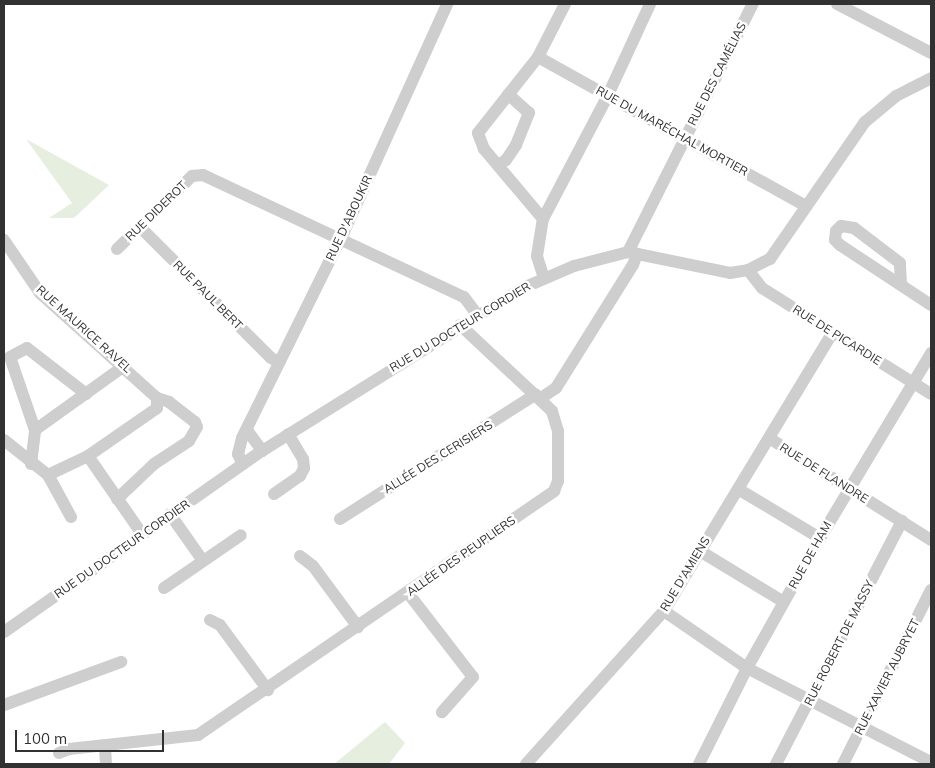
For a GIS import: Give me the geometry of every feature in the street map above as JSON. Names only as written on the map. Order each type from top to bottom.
[{"type":"street","name":"RUE D'ABOUKIR","points":[[243,464],[238,454],[247,430],[340,240],[447,4]]},
{"type":"street","points":[[543,218],[481,144],[478,133],[538,58],[566,4]]},
{"type":"street","points":[[544,278],[537,256],[543,218],[608,95],[650,4]]},
{"type":"street","name":"RUE DES CAMÉLIAS","points":[[539,396],[556,388],[633,265],[632,252],[686,137],[753,4]]},
{"type":"street","points":[[837,4],[931,53]]},
{"type":"street","name":"RUE DU MARÉCHAL MORTIER","points":[[538,58],[686,137],[806,206]]},
{"type":"street","name":"RUE DU DOCTEUR CORDIER","points":[[4,632],[262,450],[477,314],[544,278],[632,252],[730,273],[748,270],[770,259],[864,122],[896,96],[931,78]]},
{"type":"street","points":[[498,165],[506,160],[516,145],[529,113],[508,94]]},
{"type":"street","name":"RUE DIDEROT","points":[[117,249],[197,174],[340,240]]},
{"type":"street","points":[[901,284],[900,263],[854,228],[841,226],[836,231],[835,240],[840,245],[901,284],[931,306]]},
{"type":"street","name":"RUE PAUL BERT","points":[[140,227],[271,358],[279,362]]},
{"type":"street","name":"RUE MAURICE RAVEL","points":[[4,240],[40,293],[124,366],[157,398],[175,406],[195,422],[195,432],[189,441],[154,464],[117,498]]},
{"type":"street","points":[[340,240],[464,297],[477,314]]},
{"type":"street","name":"RUE DE PICARDIE","points":[[748,270],[762,288],[832,334],[931,394]]},
{"type":"street","points":[[460,325],[539,396]]},
{"type":"street","name":"RUE DE FLANDRE","points":[[832,334],[769,438],[931,540]]},
{"type":"street","points":[[31,464],[35,430],[10,357],[27,348],[86,394]]},
{"type":"street","name":"RUE DE HAM","points":[[699,764],[747,668],[820,538],[931,352]]},
{"type":"street","points":[[35,430],[124,366]]},
{"type":"street","name":"ALLÉE DES PEUPLIERS","points":[[59,753],[70,749],[198,735],[268,690],[554,491],[558,481],[558,431],[552,411],[539,396]]},
{"type":"street","name":"ALLÉE DES CERISIERS","points":[[340,519],[539,396]]},
{"type":"street","points":[[48,475],[88,456],[157,408],[157,398]]},
{"type":"street","points":[[247,430],[262,450]]},
{"type":"street","points":[[274,494],[300,476],[304,468],[303,459],[288,434]]},
{"type":"street","name":"RUE D'AMIENS","points":[[526,764],[664,611],[769,438]]},
{"type":"street","points":[[4,440],[31,464],[48,475],[71,517]]},
{"type":"street","points":[[88,456],[142,534]]},
{"type":"street","points":[[738,489],[820,538]]},
{"type":"street","points":[[170,514],[203,561]]},
{"type":"street","name":"RUE ROBERT DE MASSY","points":[[776,764],[902,521]]},
{"type":"street","points":[[164,588],[241,535]]},
{"type":"street","points":[[700,551],[784,602]]},
{"type":"street","points":[[300,556],[312,566],[358,627]]},
{"type":"street","name":"RUE XAVIER AUBRYET","points":[[843,764],[931,590]]},
{"type":"street","points":[[408,593],[473,677],[442,712]]},
{"type":"street","points":[[664,611],[747,668],[930,762]]},
{"type":"street","points":[[210,620],[220,625],[268,690]]},
{"type":"street","points":[[4,705],[121,662]]},
{"type":"street","points":[[104,746],[106,764]]},
{"type":"shaded area","points":[[26,139],[109,185],[74,218],[49,218],[72,203]]},
{"type":"shaded area","points":[[385,722],[405,743],[389,764],[334,764]]}]
